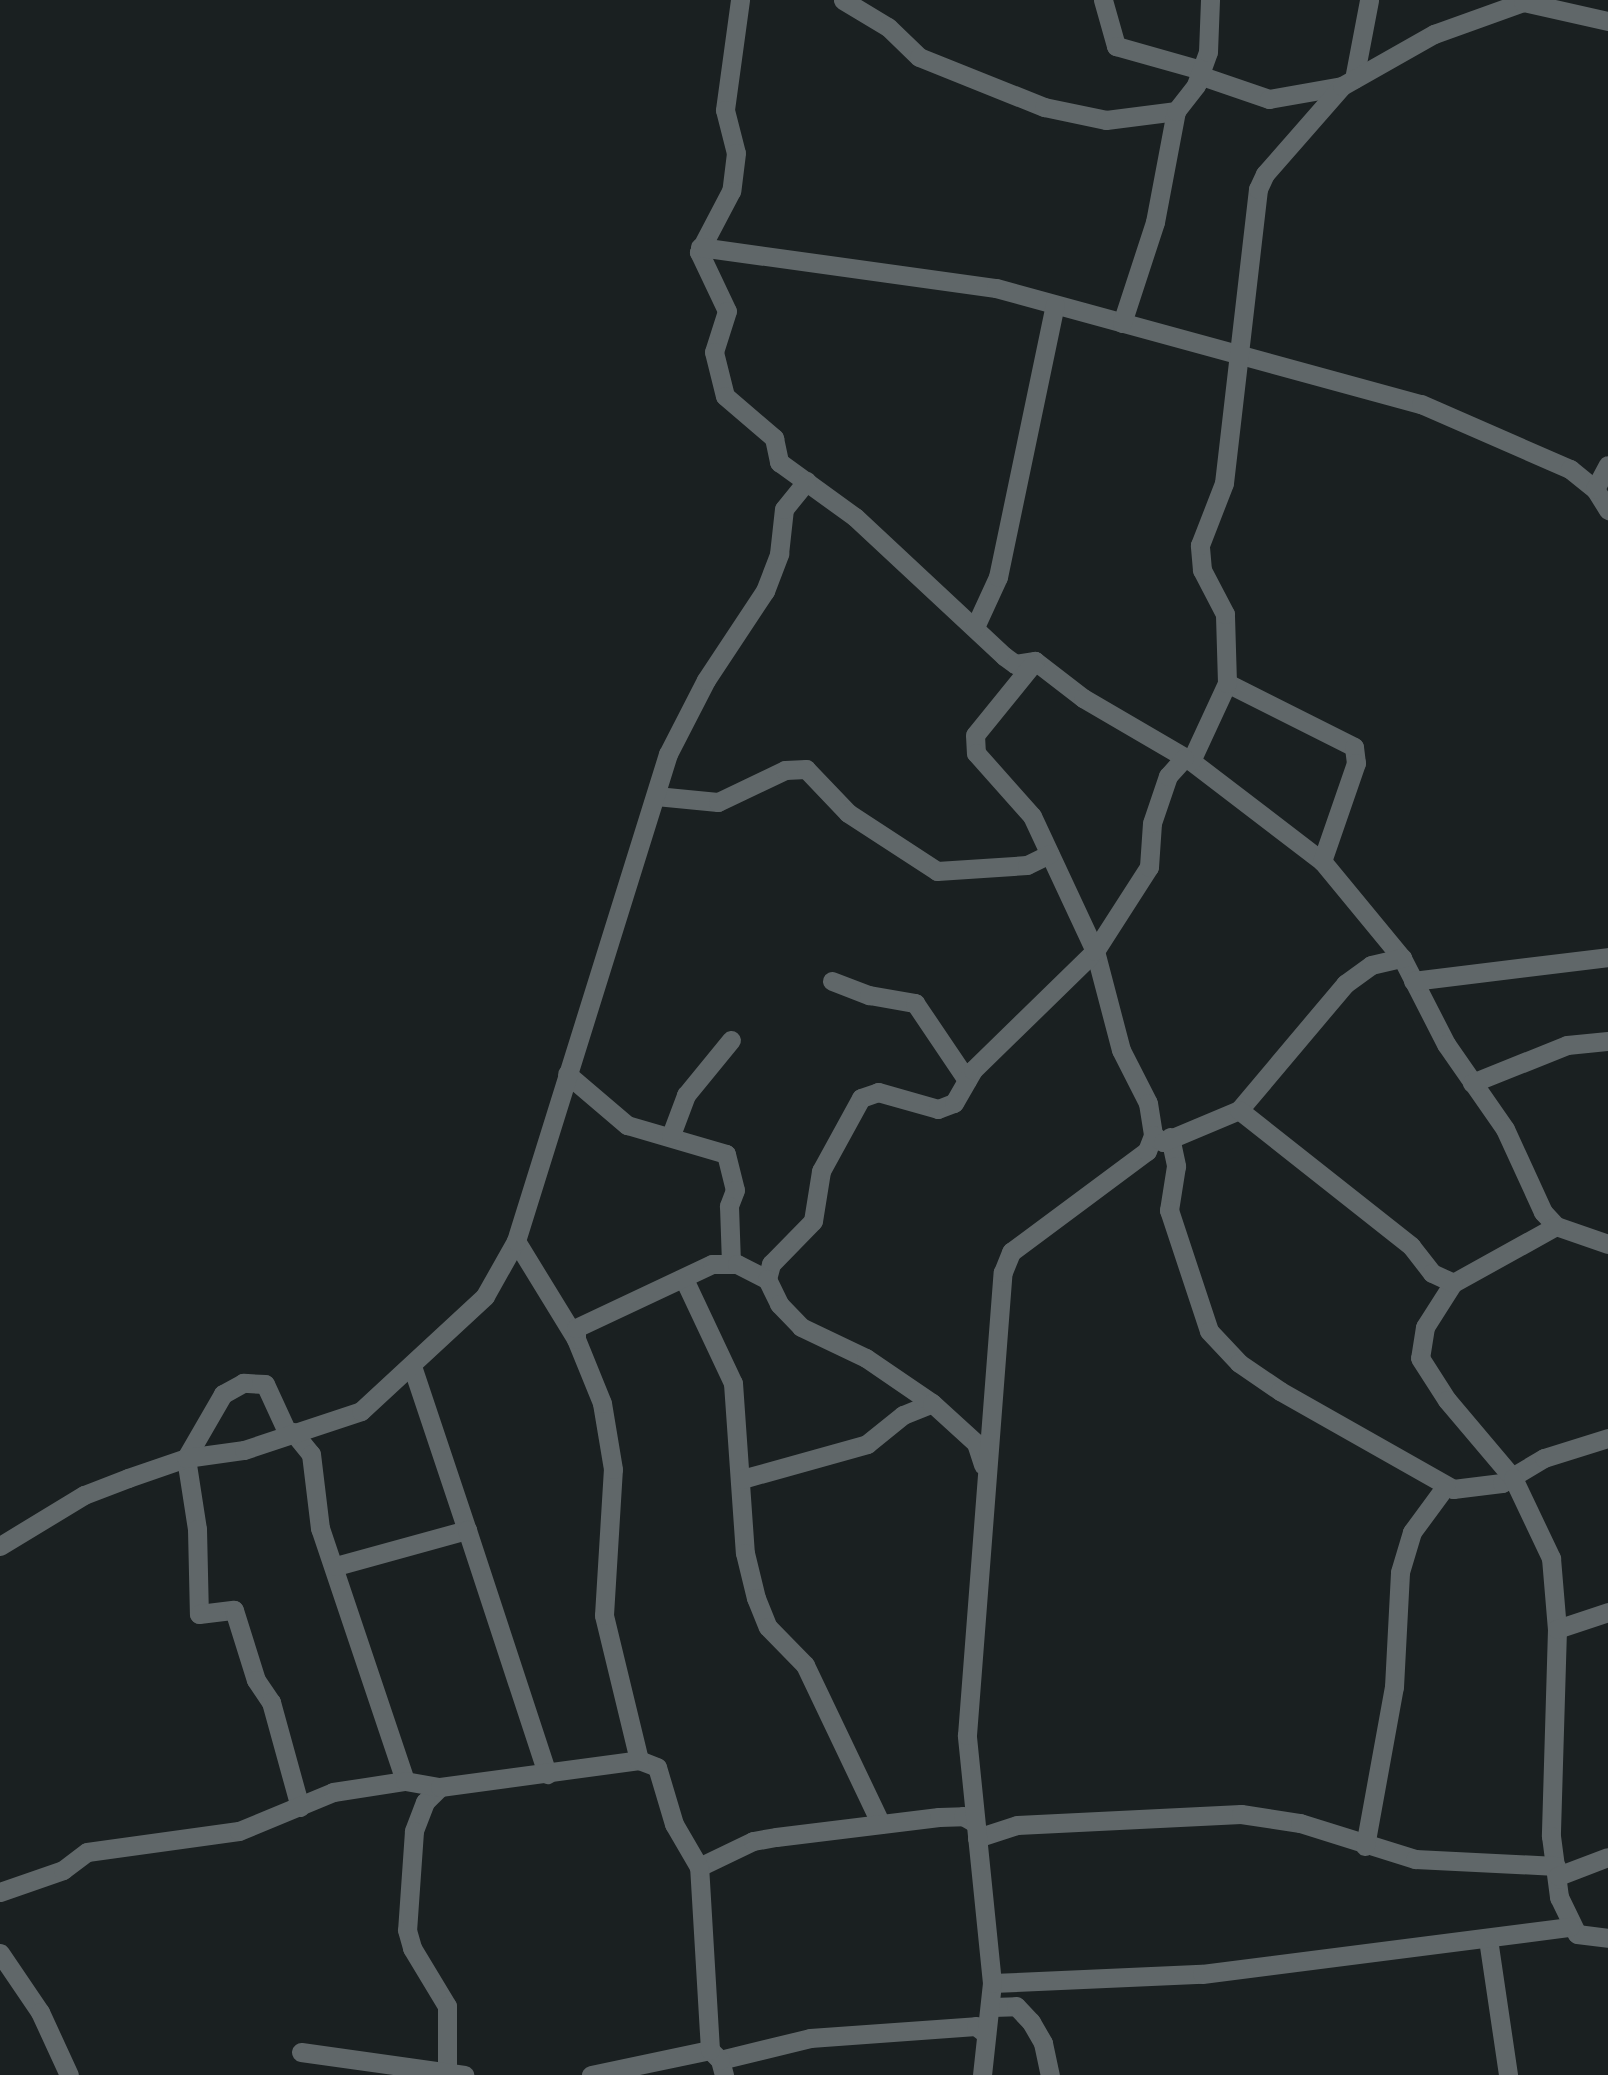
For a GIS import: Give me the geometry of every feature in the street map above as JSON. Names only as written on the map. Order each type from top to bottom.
[{"type":"street","points":[[740,0],[725,110],[736,153],[733,180],[700,247],[699,257],[727,312],[714,352],[724,392],[762,423],[778,443],[779,462],[855,517],[1009,660],[1035,661],[1083,698],[1187,759],[1322,860],[1402,958],[1472,1083],[1497,1114],[1543,1212],[1556,1226],[1608,1244]]},
{"type":"street","points":[[843,0],[888,27],[919,57],[1044,107],[1105,120],[1176,111]]},
{"type":"street","points":[[1103,0],[1116,46],[1269,99],[1348,83]]},
{"type":"street","points":[[1122,323],[1155,222],[1176,111],[1200,73],[1210,0]]},
{"type":"street","points":[[1348,83],[1369,0]]},
{"type":"street","points":[[767,1279],[771,1264],[813,1221],[821,1171],[861,1098],[878,1092],[938,1109],[954,1102],[967,1080],[1095,951],[1149,867],[1152,823],[1168,776],[1187,759],[1227,682],[1225,614],[1204,575],[1200,552],[1224,483],[1258,190],[1273,164],[1348,83],[1434,34],[1524,2],[1608,20]]},
{"type":"street","points":[[700,247],[996,288],[1421,404],[1570,469],[1595,489],[1608,510]]},
{"type":"street","points":[[975,627],[998,577],[1055,304]]},
{"type":"street","points":[[1595,489],[1608,466]]},
{"type":"street","points":[[0,1546],[84,1494],[186,1458],[244,1450],[360,1411],[485,1296],[516,1241],[668,754],[701,688],[765,591],[779,554],[784,509],[807,481]]},
{"type":"street","points":[[1035,661],[975,735],[974,744],[979,758],[1032,816],[1095,951],[1121,1050],[1177,1167],[1169,1210],[1203,1317],[1217,1341],[1280,1391],[1445,1487],[1474,1489],[1513,1478],[1544,1458],[1608,1438]]},
{"type":"street","points":[[1227,682],[1354,747],[1356,763],[1322,860]]},
{"type":"street","points":[[656,796],[718,802],[785,770],[806,769],[848,813],[937,871],[1027,865],[1050,854]]},
{"type":"street","points":[[1413,981],[1608,957]]},
{"type":"street","points":[[982,2075],[992,2007],[992,1983],[967,1735],[1003,1272],[1011,1252],[1147,1151],[1161,1136],[1239,1110],[1345,984],[1371,965],[1402,958]]},
{"type":"street","points":[[832,982],[924,1010],[967,1080]]},
{"type":"street","points":[[671,1135],[685,1094],[732,1040]]},
{"type":"street","points":[[1472,1083],[1567,1045],[1608,1041]]},
{"type":"street","points":[[567,1074],[617,1119],[726,1154],[735,1190],[729,1206],[732,1262]]},
{"type":"street","points":[[1239,1110],[1411,1246],[1432,1273],[1453,1283]]},
{"type":"street","points":[[1556,1226],[1453,1283],[1426,1327],[1420,1358],[1447,1400],[1513,1478],[1551,1558],[1558,1629],[1551,1836],[1570,1927]]},
{"type":"street","points":[[516,1241],[576,1339],[602,1403],[613,1469],[603,1608],[639,1760]]},
{"type":"street","points":[[576,1339],[579,1326],[712,1264],[732,1262],[767,1279],[779,1304],[801,1327],[866,1358],[932,1403],[976,1443],[987,1479]]},
{"type":"street","points":[[684,1279],[733,1383],[742,1479],[745,1553],[763,1617],[805,1665],[881,1824]]},
{"type":"street","points":[[412,1366],[547,1774]]},
{"type":"street","points":[[300,1807],[271,1702],[256,1680],[234,1610],[199,1614],[197,1529],[186,1458],[223,1394],[243,1383],[265,1384],[291,1434],[311,1454],[312,1502],[336,1566],[405,1782]]},
{"type":"street","points":[[742,1479],[867,1444],[903,1415],[932,1403]]},
{"type":"street","points":[[1365,1846],[1394,1687],[1400,1572],[1412,1532],[1445,1487]]},
{"type":"street","points":[[336,1566],[467,1530]]},
{"type":"street","points":[[1558,1629],[1608,1612]]},
{"type":"street","points":[[0,1892],[63,1870],[87,1852],[239,1831],[333,1792],[405,1782],[440,1787],[639,1760],[657,1768],[674,1824],[699,1867],[718,2062]]},
{"type":"street","points":[[301,2052],[456,2072],[447,2007],[412,1948],[407,1930],[414,1831],[425,1802],[440,1787]]},
{"type":"street","points":[[976,1830],[1017,1825],[1241,1814],[1300,1824],[1365,1846],[1452,1864],[1557,1871],[1608,1857]]},
{"type":"street","points":[[699,1867],[753,1841],[963,1816],[976,1830]]},
{"type":"street","points":[[992,1983],[1202,1974],[1570,1927],[1588,1938],[1608,1938]]},
{"type":"street","points":[[1488,1939],[1508,2075]]},
{"type":"street","points":[[0,1953],[40,2012],[69,2075]]},
{"type":"street","points":[[992,2007],[1016,2006],[1031,2022],[1043,2043],[1050,2075]]},
{"type":"street","points":[[592,2075],[718,2062],[810,2038],[976,2026],[986,2034]]}]
